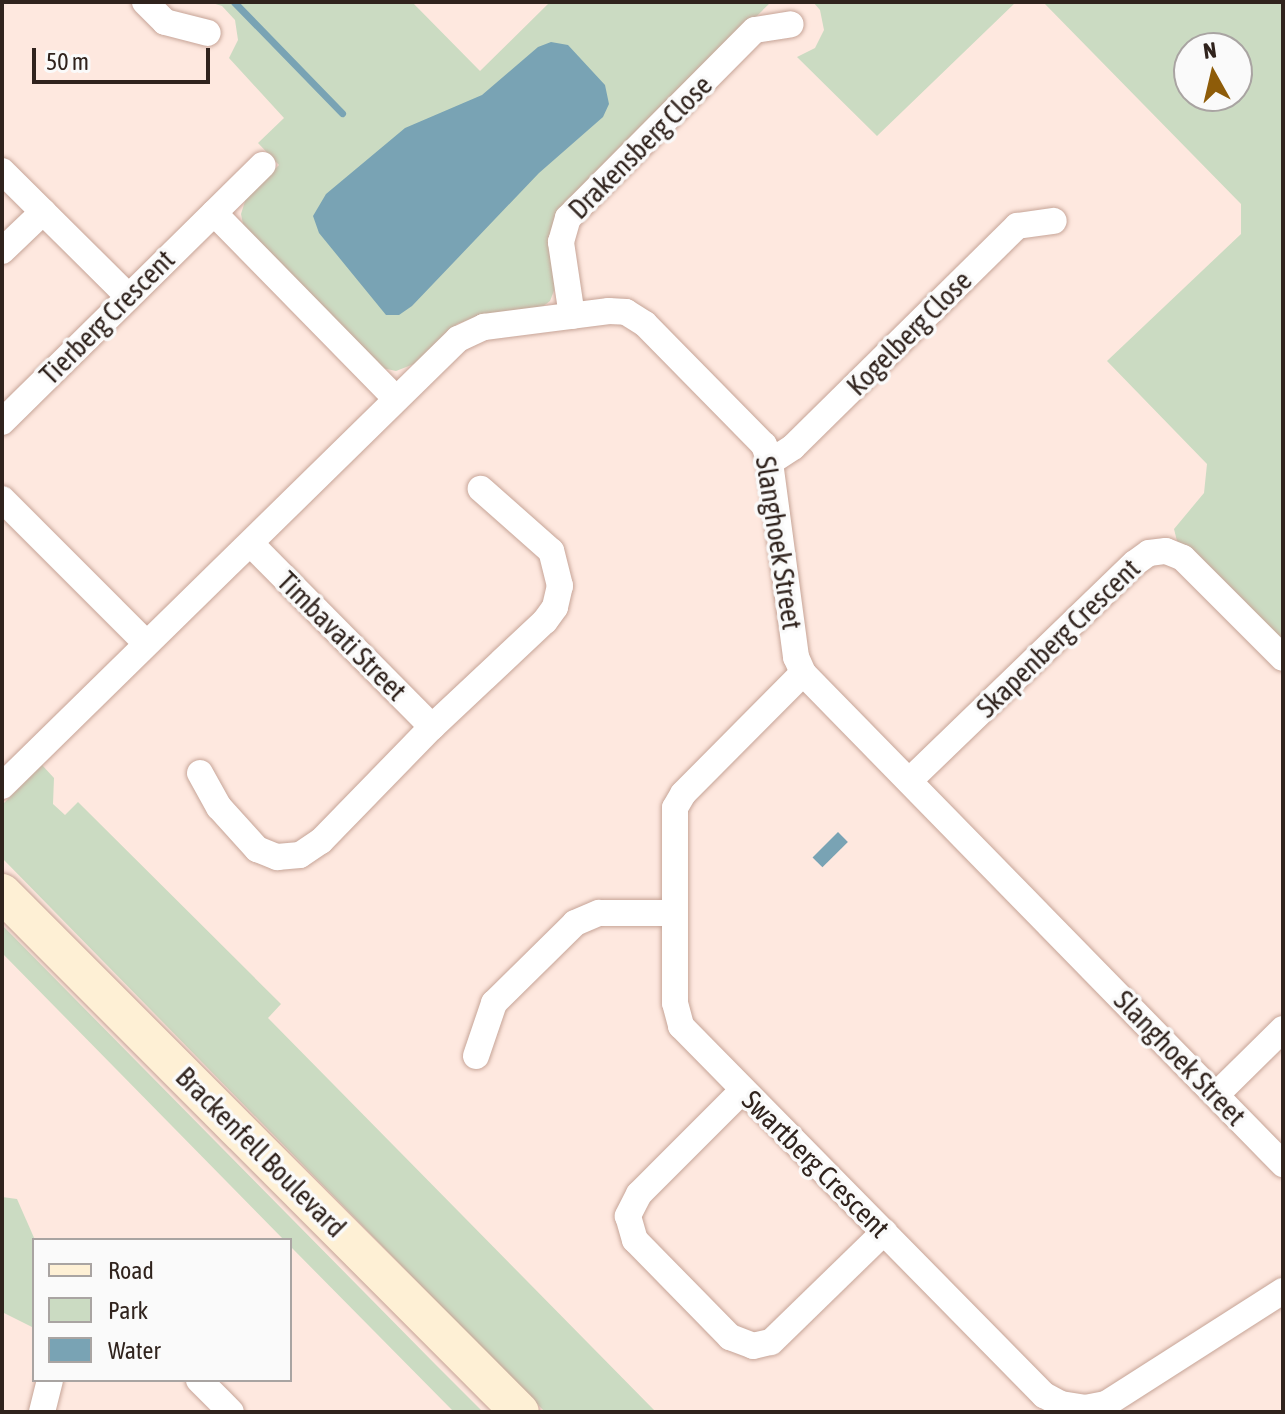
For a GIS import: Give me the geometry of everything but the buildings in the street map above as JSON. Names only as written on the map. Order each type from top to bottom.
[{"type":"street","points":[[145,2],[165,22],[208,33]]},
{"type":"street","name":"Drakensberg Close","points":[[572,316],[561,242],[568,218],[755,30],[791,24]]},
{"type":"street","name":"Tierberg Crescent","points":[[2,422],[263,165]]},
{"type":"street","points":[[2,171],[128,296]]},
{"type":"street","points":[[2,251],[43,212]]},
{"type":"street","points":[[214,213],[396,399]]},
{"type":"street","name":"Kogelberg Close","points":[[770,462],[793,447],[1017,226],[1054,221]]},
{"type":"street","name":"Slanghoek Street","points":[[2,786],[469,331],[617,311],[636,317],[764,445],[770,462],[796,657],[803,673],[1283,1164]]},
{"type":"street","points":[[200,773],[219,807],[257,849],[287,858],[300,855],[321,841],[432,727],[545,621],[559,597],[555,561],[548,546],[481,489]]},
{"type":"street","points":[[2,499],[146,643]]},
{"type":"street","name":"Timbavati Street","points":[[252,545],[432,727]]},
{"type":"street","name":"Skapenberg Crescent","points":[[909,781],[1149,553],[1166,551],[1183,558],[1283,658]]},
{"type":"street","name":"Swartberg Crescent","points":[[803,673],[678,800],[672,824],[677,1018],[743,1090],[884,1232],[1040,1405],[1074,1407],[1106,1404],[1283,1291]]},
{"type":"street","name":"Brackenfell Boulevard","points":[[2,893],[520,1412]]},
{"type":"street","points":[[476,1056],[494,1003],[575,923],[599,913],[673,913]]},
{"type":"street","points":[[1216,1095],[1283,1029]]},
{"type":"street","points":[[743,1090],[639,1194],[628,1216],[635,1240],[730,1337],[744,1345],[771,1342],[884,1232]]},
{"type":"street","points":[[42,1412],[50,1382]]},
{"type":"street","points":[[201,1382],[231,1412]]},
{"type":"green space","points":[[209,2],[412,2],[480,71],[550,2],[771,2],[559,211],[550,232],[555,288],[550,301],[542,307],[477,317],[457,324],[414,364],[396,371],[382,368],[244,229],[241,214],[246,198],[279,165],[258,143],[284,118],[229,58],[238,40],[235,20],[222,6]]},
{"type":"green space","points":[[813,2],[1016,2],[877,136],[797,57],[815,48],[824,30],[820,10]]},
{"type":"green space","points":[[1043,2],[1283,2],[1283,642],[1195,552],[1177,541],[1174,529],[1204,493],[1207,464],[1107,361],[1241,234],[1241,204]]},
{"type":"green space","points":[[42,765],[54,778],[53,804],[65,815],[78,802],[281,1004],[268,1018],[656,1412],[545,1412],[2,858],[2,805]]},
{"type":"green space","points":[[2,925],[483,1412],[454,1412],[292,1248],[292,1238],[282,1238],[2,953]]},
{"type":"green space","points":[[2,1197],[17,1199],[34,1238],[32,1327],[2,1312]]},
{"type":"water","points":[[551,42],[568,45],[605,85],[609,104],[603,117],[539,173],[412,306],[399,315],[386,315],[319,233],[313,216],[326,194],[405,128],[482,95],[538,47]]},
{"type":"water","points":[[838,832],[848,842],[822,867],[813,857]]},
{"type":"waterway","points":[[234,2],[342,113]]}]
